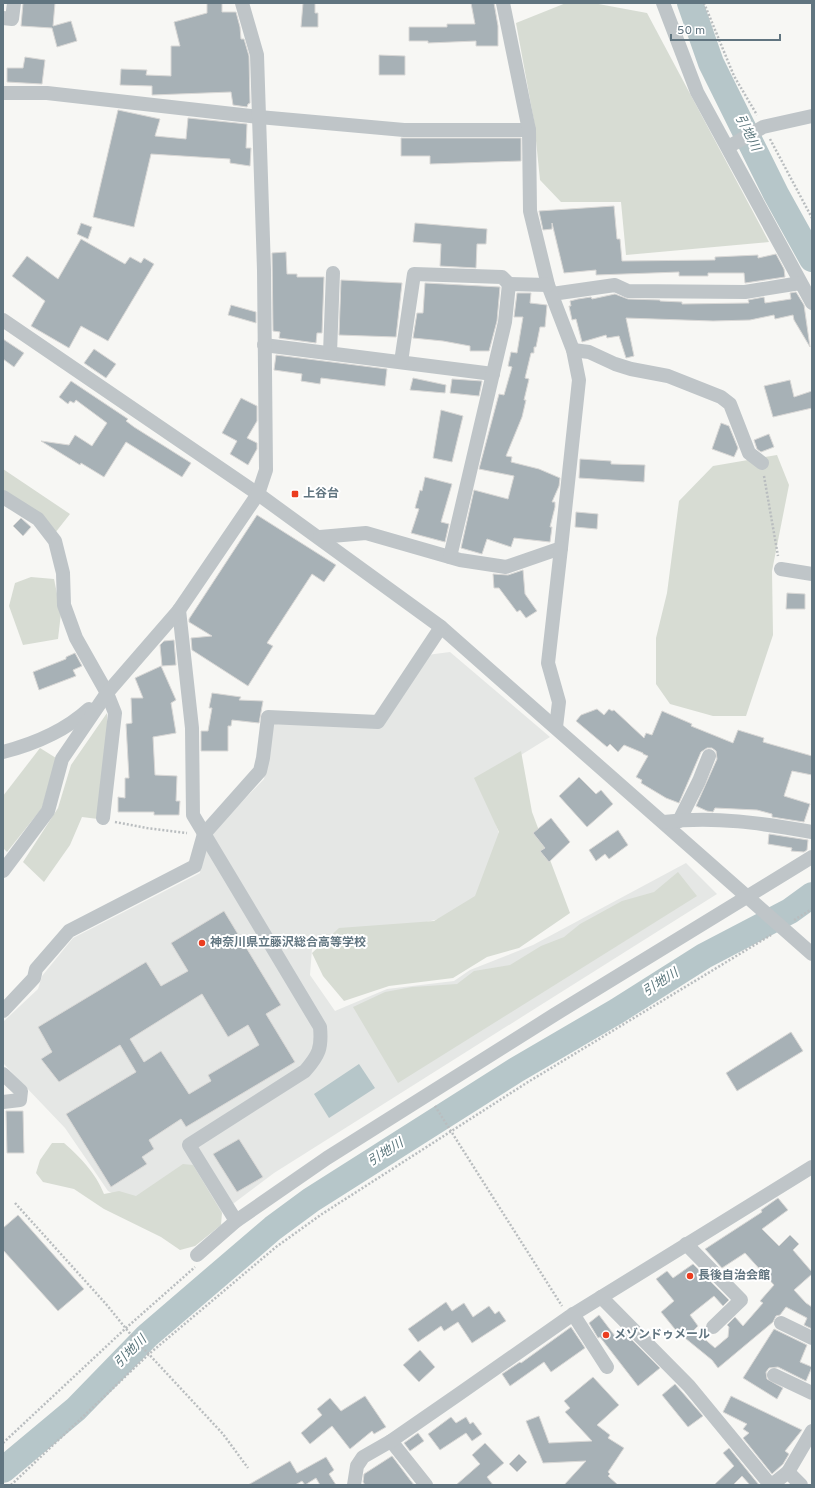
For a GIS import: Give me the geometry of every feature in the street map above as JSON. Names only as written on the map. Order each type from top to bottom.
[{"type":"street","points":[[3,18],[12,19],[14,3]]},
{"type":"street","points":[[3,871],[48,811],[62,759],[107,693],[179,610],[258,494],[266,470],[257,56],[242,3]]},
{"type":"street","points":[[503,3],[528,130],[530,211],[550,290],[573,350],[579,380],[548,663],[559,702],[556,727]]},
{"type":"street","points":[[663,3],[697,92],[731,146],[800,283],[812,303]]},
{"type":"street","points":[[3,93],[47,93],[259,117],[404,130],[528,130]]},
{"type":"street","points":[[731,146],[761,128],[812,116]]},
{"type":"street","points":[[330,353],[333,273]]},
{"type":"street","points":[[401,362],[414,274],[502,277],[509,284],[550,290],[615,285],[628,291],[745,292],[800,283]]},
{"type":"street","points":[[450,557],[505,322],[509,284]]},
{"type":"street","points":[[3,320],[320,537],[441,627],[812,954]]},
{"type":"street","points":[[264,345],[493,374]]},
{"type":"street","points":[[573,350],[589,352],[615,364],[631,369],[668,376],[721,397],[730,404],[749,453],[762,463]]},
{"type":"street","points":[[3,496],[38,519],[55,541],[63,573],[64,605],[76,638],[107,693],[115,713],[103,818]]},
{"type":"street","points":[[320,537],[366,533],[450,557],[506,567],[561,548]]},
{"type":"street","points":[[781,569],[812,574]]},
{"type":"street","points":[[179,610],[192,728],[193,815],[320,1027],[322,1044],[316,1058],[305,1071],[189,1145],[236,1221]]},
{"type":"street","points":[[3,1010],[34,978],[36,969],[69,931],[195,866],[204,834],[260,771],[268,717],[378,722],[441,627]]},
{"type":"street","points":[[3,752],[44,737],[75,722],[107,693]]},
{"type":"street","points":[[679,820],[699,782],[709,756]]},
{"type":"street","points":[[664,822],[679,820],[738,820],[812,832]]},
{"type":"street","points":[[197,1255],[236,1221],[327,1158],[554,1015],[751,901],[812,857]]},
{"type":"street","points":[[3,1074],[21,1091],[20,1100],[3,1102]]},
{"type":"street","points":[[354,1485],[357,1466],[363,1457],[391,1440],[568,1311],[601,1296],[812,1167]]},
{"type":"street","points":[[686,1244],[740,1300],[712,1327]]},
{"type":"street","points":[[601,1296],[688,1386],[768,1482],[773,1484],[788,1472],[812,1431]]},
{"type":"street","points":[[568,1311],[607,1367]]},
{"type":"street","points":[[781,1323],[812,1338]]},
{"type":"street","points":[[774,1375],[812,1393]]},
{"type":"street","points":[[391,1440],[426,1485]]},
{"type":"street","points":[[788,1472],[801,1485]]},
{"type":"path","points":[[704,3],[734,76],[761,128],[812,218]]},
{"type":"path","points":[[762,463],[781,569]]},
{"type":"path","points":[[103,818],[147,828],[204,834]]},
{"type":"path","points":[[12,1485],[148,1353],[276,1247],[322,1214],[450,1130],[780,927],[812,909]]},
{"type":"path","points":[[434,1105],[568,1311]]},
{"type":"path","points":[[15,1203],[132,1336],[223,1434],[248,1468]]},
{"type":"path","points":[[3,1442],[126,1328],[196,1266],[197,1255]]},
{"type":"shaded area","points":[[566,3],[593,3],[647,13],[769,242],[626,255],[621,202],[561,202],[540,180],[534,121],[516,23]]},
{"type":"shaded area","points":[[777,455],[789,485],[772,571],[773,635],[746,716],[713,716],[670,704],[656,684],[656,638],[667,593],[679,501],[713,466]]},
{"type":"shaded area","points":[[3,469],[70,514],[55,533],[33,510],[3,490]]},
{"type":"shaded area","points":[[31,577],[54,579],[61,613],[58,639],[23,645],[9,606],[15,583]]},
{"type":"shaded area","name":"神奈川県立藤沢総合高等学校","points":[[450,652],[550,737],[490,774],[482,785],[508,859],[494,906],[312,949],[310,975],[335,1011],[387,989],[454,981],[470,970],[533,945],[686,863],[717,894],[274,1173],[193,1234],[108,1191],[65,1128],[3,1063],[3,1022],[38,989],[42,976],[73,938],[200,873],[201,856],[213,832],[264,779],[273,724],[379,725],[427,655]]},
{"type":"shaded area","points":[[107,713],[107,762],[98,819],[82,817],[70,845],[44,882],[23,862],[58,808],[71,765]]},
{"type":"shaded area","points":[[40,748],[56,758],[42,808],[7,852],[3,848],[3,796]]},
{"type":"shaded area","points":[[521,751],[532,812],[570,913],[519,948],[487,957],[453,978],[389,986],[344,1001],[323,976],[312,953],[339,928],[434,921],[475,896],[499,832],[474,778]]},
{"type":"shaded area","points":[[678,872],[697,896],[398,1083],[353,1007],[385,992],[412,987],[457,984],[474,971],[510,965],[541,946],[564,937],[580,924],[622,901],[654,892]]},
{"type":"shaded area","points":[[359,1064],[375,1088],[329,1118],[314,1094]]},
{"type":"shaded area","points":[[52,1143],[64,1143],[76,1154],[92,1172],[104,1194],[119,1191],[136,1196],[183,1164],[193,1165],[222,1213],[221,1225],[195,1246],[180,1250],[161,1237],[104,1209],[74,1189],[43,1182],[36,1173],[40,1160]]},
{"type":"building","points":[[23,3],[55,3],[53,26],[71,21],[77,41],[57,47],[52,28],[21,26]]},
{"type":"building","points":[[207,3],[222,3],[222,12],[236,12],[240,27],[241,39],[244,39],[249,56],[250,103],[247,107],[233,105],[231,92],[152,95],[152,86],[120,85],[121,69],[147,70],[146,75],[171,76],[171,46],[180,46],[174,22],[207,13]]},
{"type":"building","points":[[303,3],[315,3],[315,13],[318,13],[318,27],[301,27]]},
{"type":"building","points":[[471,3],[494,3],[498,26],[498,46],[476,46],[476,41],[428,43],[428,41],[409,41],[409,27],[447,27],[447,24],[475,24]]},
{"type":"building","points":[[379,55],[405,56],[405,75],[379,75]]},
{"type":"building","points":[[25,57],[45,60],[42,84],[7,82],[7,68],[23,68]]},
{"type":"building","points":[[118,110],[160,119],[155,136],[186,139],[188,118],[247,124],[246,148],[251,148],[250,166],[230,163],[230,159],[151,154],[134,227],[93,217]]},
{"type":"building","points":[[401,138],[521,138],[521,161],[430,164],[430,156],[401,156]]},
{"type":"building","points":[[614,206],[617,239],[620,239],[622,261],[715,260],[715,257],[758,255],[758,258],[776,254],[784,269],[785,277],[745,283],[744,273],[708,273],[708,276],[679,276],[679,272],[596,275],[596,270],[564,273],[552,223],[552,229],[543,230],[539,211]]},
{"type":"building","points":[[81,223],[92,227],[88,239],[77,234]]},
{"type":"building","points":[[415,223],[487,229],[486,244],[477,244],[476,268],[440,266],[441,244],[413,242]]},
{"type":"building","points":[[81,239],[125,264],[130,257],[141,263],[144,258],[154,264],[108,341],[81,326],[69,348],[31,326],[45,301],[12,276],[27,256],[58,279]]},
{"type":"building","points":[[286,252],[287,274],[297,274],[297,277],[324,277],[322,333],[317,333],[316,343],[279,338],[280,332],[273,331],[272,253]]},
{"type":"building","points":[[341,280],[402,283],[396,337],[339,335]]},
{"type":"building","points":[[425,283],[500,287],[497,321],[489,351],[470,351],[470,346],[413,338],[417,313],[423,313]]},
{"type":"building","points":[[796,292],[804,305],[810,347],[794,320],[793,315],[775,319],[774,315],[750,320],[713,321],[626,318],[634,356],[626,358],[619,336],[607,338],[606,335],[582,342],[576,319],[572,320],[569,306],[571,306],[570,301],[591,297],[592,299],[615,294],[628,299],[682,302],[682,304],[749,303],[748,300],[764,297],[765,303],[791,299],[790,293]]},
{"type":"building","points":[[517,293],[531,293],[530,303],[547,305],[545,327],[540,327],[536,347],[534,347],[534,353],[531,353],[525,378],[529,379],[522,417],[506,456],[512,457],[511,462],[539,469],[560,478],[559,486],[552,502],[555,502],[555,507],[550,527],[552,527],[550,542],[514,538],[511,547],[487,539],[482,554],[461,548],[474,490],[508,499],[514,476],[479,469],[499,394],[504,395],[512,367],[508,366],[511,352],[517,353],[523,317],[514,317]]},
{"type":"building","points":[[231,305],[256,312],[256,323],[228,315]]},
{"type":"building","points":[[3,339],[24,353],[14,367],[3,359]]},
{"type":"building","points":[[94,349],[116,364],[106,378],[84,363]]},
{"type":"building","points":[[276,355],[387,369],[385,386],[321,378],[320,384],[301,381],[302,374],[274,370]]},
{"type":"building","points":[[413,378],[446,385],[445,393],[410,390]]},
{"type":"building","points":[[452,379],[482,381],[479,396],[450,393]]},
{"type":"building","points":[[790,380],[794,397],[812,391],[812,408],[773,417],[764,386]]},
{"type":"building","points":[[71,381],[128,419],[126,421],[134,427],[191,463],[182,477],[126,442],[104,477],[81,463],[80,465],[41,441],[69,445],[75,435],[92,446],[107,423],[76,400],[74,403],[70,401],[68,404],[59,397]]},
{"type":"building","points":[[241,398],[257,406],[257,421],[247,438],[257,443],[257,449],[248,465],[230,454],[237,441],[222,433]]},
{"type":"building","points":[[441,410],[463,416],[452,462],[433,458]]},
{"type":"building","points":[[721,423],[729,426],[738,448],[734,457],[712,449]]},
{"type":"building","points":[[769,434],[774,447],[761,452],[757,449],[754,440]]},
{"type":"building","points":[[580,459],[611,461],[611,464],[645,465],[644,482],[579,478]]},
{"type":"building","points":[[425,477],[452,484],[441,522],[449,524],[445,542],[411,533],[419,509],[415,508],[420,490],[422,491]]},
{"type":"building","points":[[576,512],[598,514],[597,529],[575,527]]},
{"type":"building","points":[[257,515],[336,565],[324,582],[312,574],[267,643],[273,646],[248,686],[192,650],[191,638],[212,636],[189,622],[189,619]]},
{"type":"building","points":[[21,518],[31,527],[23,536],[13,526]]},
{"type":"building","points":[[523,570],[525,594],[537,611],[526,618],[520,610],[517,612],[499,588],[494,588],[493,574],[508,575]]},
{"type":"building","points":[[787,593],[805,594],[805,609],[786,609]]},
{"type":"building","points":[[174,640],[176,665],[162,666],[160,645],[164,641]]},
{"type":"building","points":[[75,653],[82,666],[73,670],[76,676],[39,690],[33,672],[66,659],[66,657]]},
{"type":"building","points":[[161,666],[176,700],[171,703],[176,733],[153,737],[155,775],[177,776],[176,801],[180,801],[179,815],[154,815],[154,812],[118,812],[118,797],[125,798],[125,778],[129,778],[126,724],[132,723],[131,698],[143,698],[135,678]]},
{"type":"building","points":[[212,693],[241,697],[239,700],[263,701],[259,723],[232,720],[231,726],[228,726],[228,751],[201,751],[201,731],[208,731],[212,708],[209,708]]},
{"type":"building","points":[[597,709],[604,715],[609,709],[612,711],[614,710],[644,738],[646,733],[652,735],[662,711],[692,724],[691,726],[733,743],[738,730],[764,738],[763,742],[812,756],[812,775],[792,771],[784,796],[810,804],[804,822],[772,817],[772,814],[757,810],[715,808],[713,812],[696,806],[717,759],[716,751],[712,748],[707,748],[701,752],[679,803],[666,798],[641,783],[642,780],[636,777],[648,756],[624,745],[618,752],[610,744],[607,747],[576,721],[581,715]]},
{"type":"building","points":[[579,777],[596,794],[601,790],[613,804],[587,827],[559,796]]},
{"type":"building","points":[[551,818],[570,842],[549,862],[540,851],[545,848],[533,833]]},
{"type":"building","points":[[618,830],[628,845],[609,859],[605,854],[596,861],[589,850]]},
{"type":"building","points":[[769,834],[808,840],[807,850],[804,852],[791,851],[792,848],[768,844]]},
{"type":"building","points":[[224,911],[281,1005],[266,1014],[295,1062],[186,1127],[181,1119],[149,1140],[154,1149],[142,1157],[147,1164],[111,1187],[66,1114],[136,1072],[120,1045],[59,1082],[41,1059],[52,1052],[38,1027],[146,962],[161,986],[188,971],[171,943]],"holes":[[[202,994],[228,1037],[248,1025],[259,1045],[208,1075],[211,1081],[189,1094],[161,1051],[144,1062],[130,1039]]]},
{"type":"building","points":[[791,1032],[803,1051],[737,1091],[726,1073]]},
{"type":"building","points":[[6,1111],[23,1111],[24,1153],[7,1153]]},
{"type":"building","points":[[239,1139],[263,1177],[237,1192],[213,1154]]},
{"type":"building","points":[[778,1198],[788,1210],[762,1229],[779,1246],[790,1235],[799,1244],[793,1250],[812,1272],[812,1274],[794,1290],[806,1303],[812,1307],[812,1329],[804,1325],[807,1318],[786,1307],[780,1315],[776,1316],[773,1322],[718,1368],[712,1360],[685,1338],[683,1339],[661,1312],[674,1301],[656,1279],[667,1271],[673,1278],[693,1264],[729,1300],[723,1306],[714,1296],[690,1315],[698,1326],[694,1330],[715,1348],[728,1337],[729,1327],[727,1325],[735,1317],[743,1326],[763,1303],[760,1301],[774,1285],[745,1253],[722,1268],[705,1249],[762,1212],[761,1210]]},
{"type":"building","points":[[18,1215],[84,1289],[58,1311],[3,1250],[3,1228]]},
{"type":"building","points":[[446,1302],[452,1311],[464,1303],[473,1317],[489,1306],[495,1314],[499,1311],[506,1321],[472,1343],[458,1322],[444,1331],[441,1326],[418,1342],[408,1329]]},
{"type":"building","points":[[599,1315],[615,1336],[622,1330],[660,1368],[638,1386],[600,1337],[598,1338],[589,1323]]},
{"type":"building","points":[[571,1327],[585,1348],[551,1372],[544,1362],[510,1386],[502,1374],[520,1362],[521,1363]]},
{"type":"building","points":[[774,1329],[807,1345],[800,1362],[812,1367],[806,1381],[778,1367],[769,1368],[766,1372],[767,1379],[783,1388],[777,1399],[743,1378]]},
{"type":"building","points":[[420,1350],[435,1367],[419,1382],[403,1365]]},
{"type":"building","points":[[593,1377],[619,1405],[597,1425],[610,1435],[608,1438],[624,1448],[608,1472],[610,1474],[608,1476],[618,1485],[564,1485],[586,1461],[543,1463],[526,1421],[539,1416],[549,1443],[592,1441],[565,1412],[570,1408],[564,1401]]},
{"type":"building","points":[[675,1384],[703,1416],[688,1427],[662,1395]]},
{"type":"building","points":[[365,1396],[386,1427],[374,1434],[372,1431],[350,1449],[332,1426],[310,1444],[301,1433],[322,1415],[317,1409],[330,1398],[341,1411]]},
{"type":"building","points":[[731,1396],[802,1430],[785,1451],[789,1454],[783,1464],[772,1474],[743,1438],[749,1433],[743,1429],[747,1424],[723,1412]]},
{"type":"building","points":[[451,1417],[456,1423],[466,1417],[470,1424],[473,1422],[482,1434],[472,1441],[466,1433],[440,1450],[428,1434]]},
{"type":"building","points":[[418,1433],[424,1441],[410,1451],[404,1443]]},
{"type":"building","points":[[485,1443],[504,1463],[487,1477],[493,1485],[456,1485],[480,1464],[472,1455]]},
{"type":"building","points":[[729,1448],[759,1485],[750,1485],[742,1476],[733,1485],[714,1485],[734,1466],[723,1453]]},
{"type":"building","points":[[519,1454],[527,1462],[517,1472],[509,1464]]},
{"type":"building","points":[[392,1456],[414,1485],[365,1485],[363,1482],[364,1474]]},
{"type":"building","points":[[326,1457],[334,1470],[329,1474],[336,1485],[320,1485],[316,1478],[305,1485],[302,1481],[295,1485],[248,1485],[290,1461],[297,1473]]},
{"type":"waterway","name":"引地川","points":[[690,3],[711,63],[776,194],[812,259]]},
{"type":"waterway","name":"引地川","points":[[3,1470],[76,1409],[147,1336],[273,1228],[311,1200],[516,1070],[617,1011],[704,956],[790,911],[812,895]]},
{"type":"place","name":"上谷台","points":[[295,494]]},
{"type":"place","name":"神奈川県立藤沢総合高等学校","points":[[202,943]]},
{"type":"place","name":"長後自治会館","points":[[690,1276]]},
{"type":"place","name":"メゾンドゥメール","points":[[606,1335]]}]
